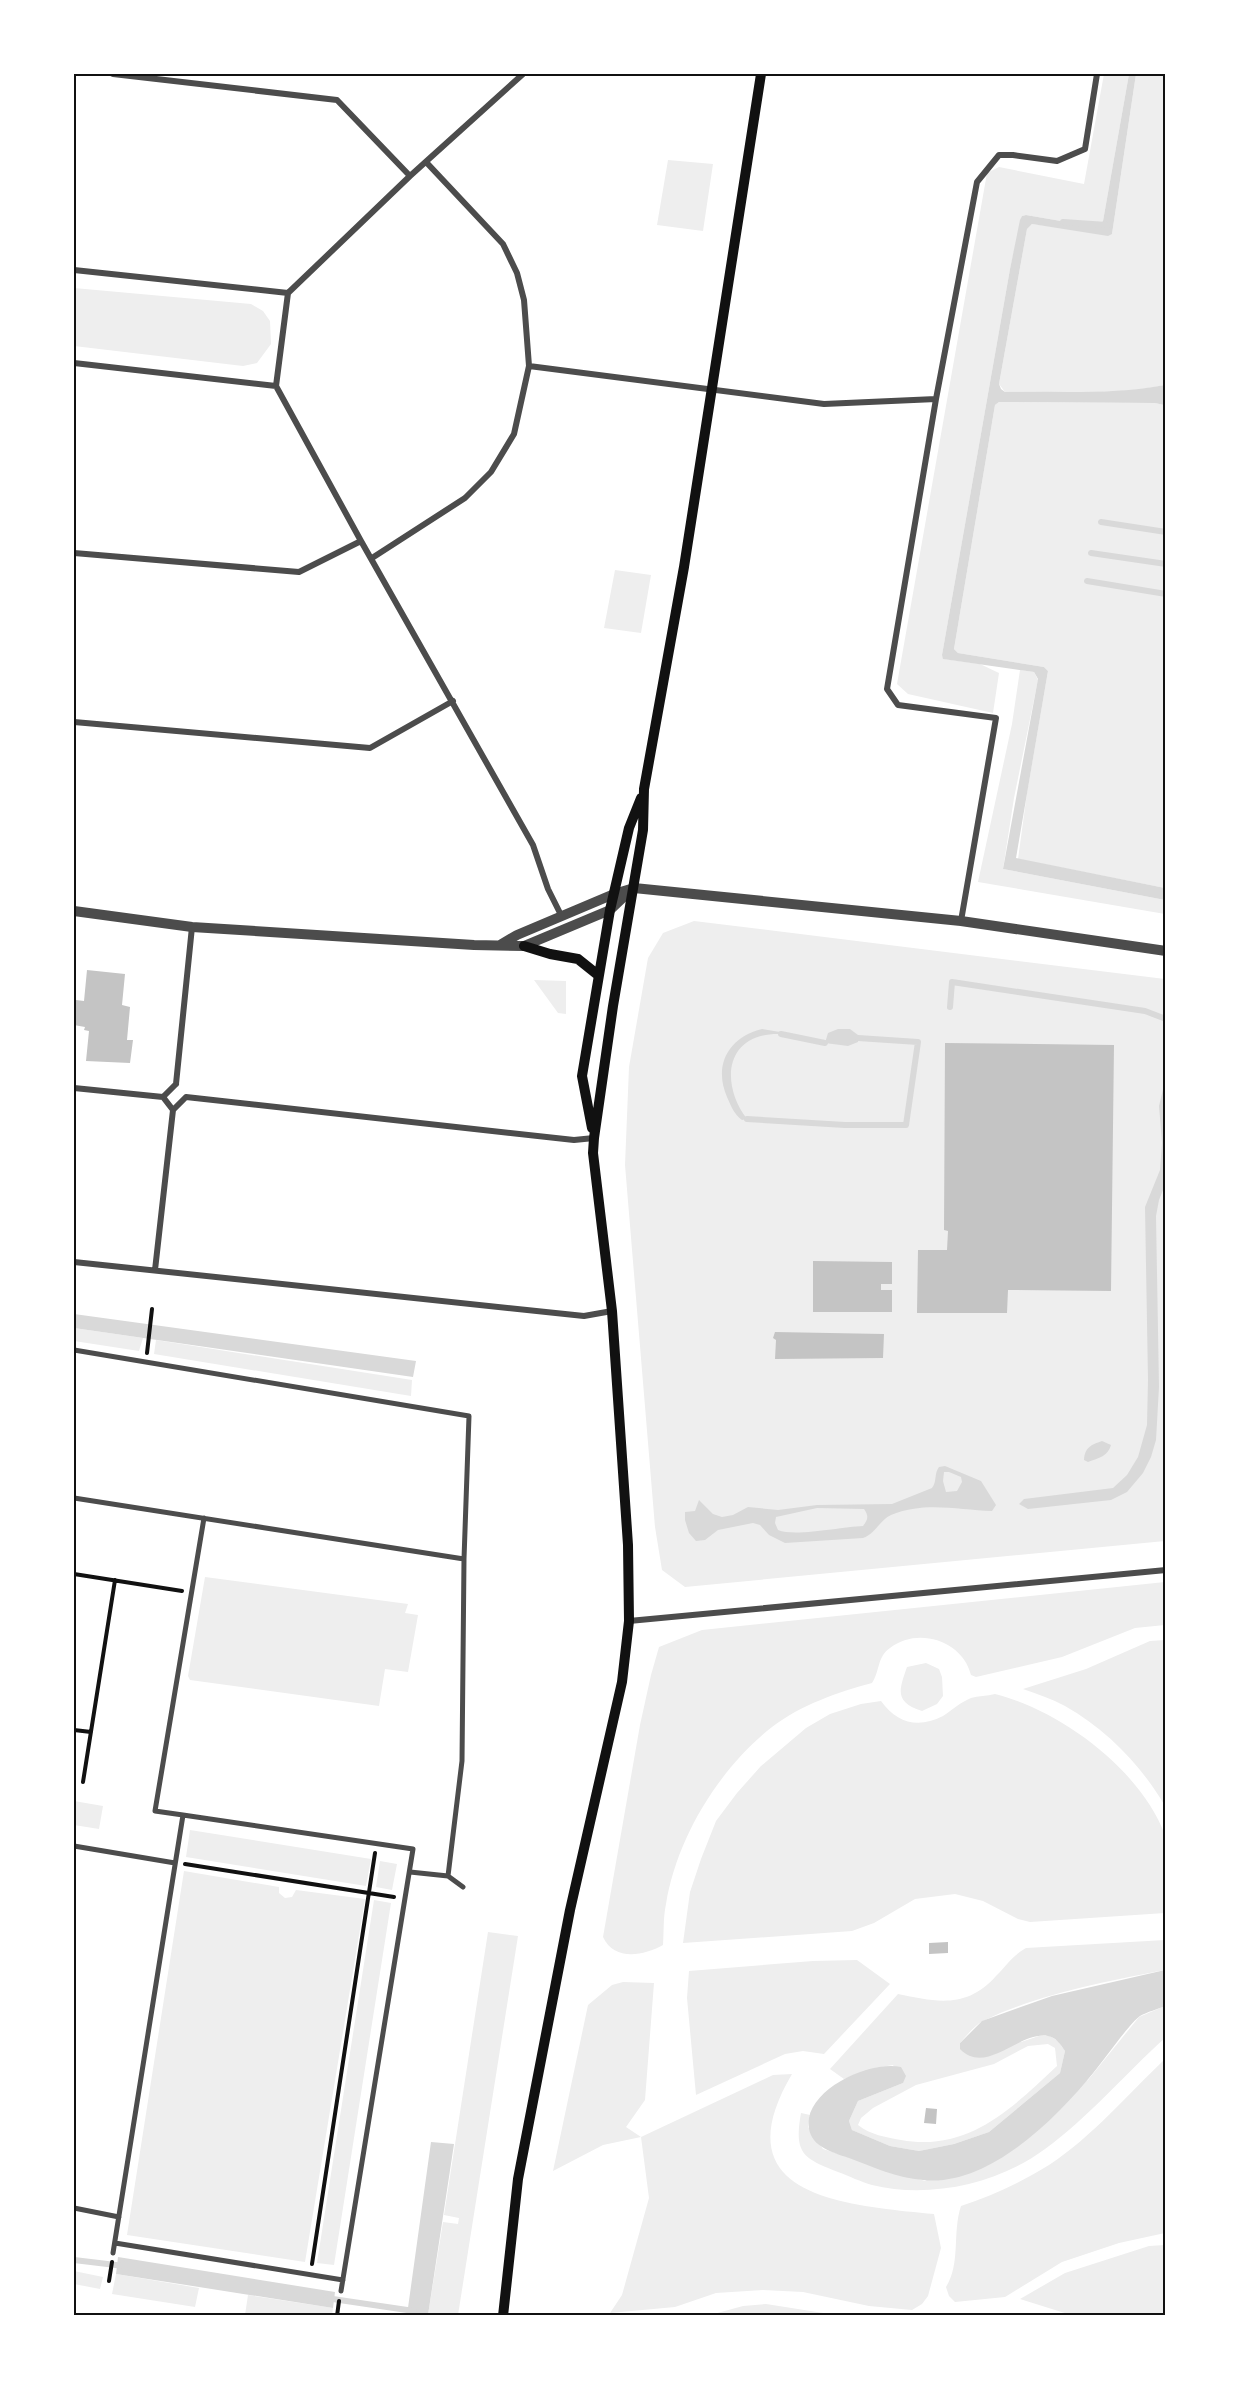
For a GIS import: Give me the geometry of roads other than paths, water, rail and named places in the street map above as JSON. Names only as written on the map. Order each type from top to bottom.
[{"type":"main road","points":[[503,2316],[520,2169],[565,1931],[622,1682],[629,1621],[628,1545],[612,1311],[593,1153],[594,1138],[643,830],[644,789],[713,389],[761,74]]},
{"type":"main road","points":[[594,1138],[582,1076],[610,910],[629,828],[644,789]]},
{"type":"main road","points":[[524,946],[578,959],[598,975]]},
{"type":"street","points":[[113,74],[337,100],[410,176]]},
{"type":"street","points":[[523,74],[410,176],[288,293],[276,386],[533,845],[548,889],[562,917]]},
{"type":"street","points":[[961,921],[996,718],[898,705],[887,689],[936,399],[977,182],[999,155],[1057,161],[1085,149],[1097,74]]},
{"type":"street","points":[[372,558],[465,498],[491,472],[514,434],[529,366],[524,300],[517,273],[502,244],[426,162]]},
{"type":"street","points":[[74,270],[288,293]]},
{"type":"street","points":[[74,363],[276,386]]},
{"type":"street","points":[[529,366],[824,404],[936,399]]},
{"type":"street","points":[[74,553],[299,572],[361,541]]},
{"type":"street","points":[[74,722],[370,748],[453,701]]},
{"type":"street","points":[[74,911],[192,927],[474,945],[524,946],[610,910],[634,888]]},
{"type":"street","points":[[500,945],[517,935],[614,894],[634,888],[961,921],[1166,951]]},
{"type":"street","points":[[163,1097],[176,1084],[192,927]]},
{"type":"street","points":[[176,1084],[186,1097],[574,1140],[594,1138]]},
{"type":"street","points":[[74,1088],[163,1097],[173,1110]]},
{"type":"street","points":[[155,1270],[173,1110],[186,1097]]},
{"type":"street","points":[[74,1262],[584,1316],[612,1311]]},
{"type":"street","points":[[74,1350],[469,1416],[464,1560],[462,1758],[448,1876]]},
{"type":"street","points":[[74,1498],[464,1560]]},
{"type":"street","points":[[204,1518],[155,1811],[413,1850],[341,2291]]},
{"type":"street","points":[[629,1621],[1166,1570]]},
{"type":"street","points":[[113,2253],[183,1815]]},
{"type":"street","points":[[74,1846],[175,1863]]},
{"type":"street","points":[[410,1872],[448,1876],[463,1887]]},
{"type":"street","points":[[74,2208],[118,2217]]},
{"type":"street","points":[[115,2243],[343,2280]]},
{"type":"waterway","points":[[1063,222],[1107,225]]},
{"type":"waterway","points":[[1101,522],[1166,532]]},
{"type":"waterway","points":[[1091,553],[1166,564]]},
{"type":"waterway","points":[[1087,581],[1166,594]]},
{"type":"waterway","points":[[950,1007],[952,982],[1145,1011],[1166,1019]]},
{"type":"waterway","points":[[781,1034],[825,1043]]},
{"type":"waterway","points":[[747,1119],[845,1125],[906,1125],[918,1042],[858,1038]]},
{"type":"waterway","points":[[74,2260],[124,2266]]},
{"type":"waterway","points":[[326,2298],[414,2311]]}]
